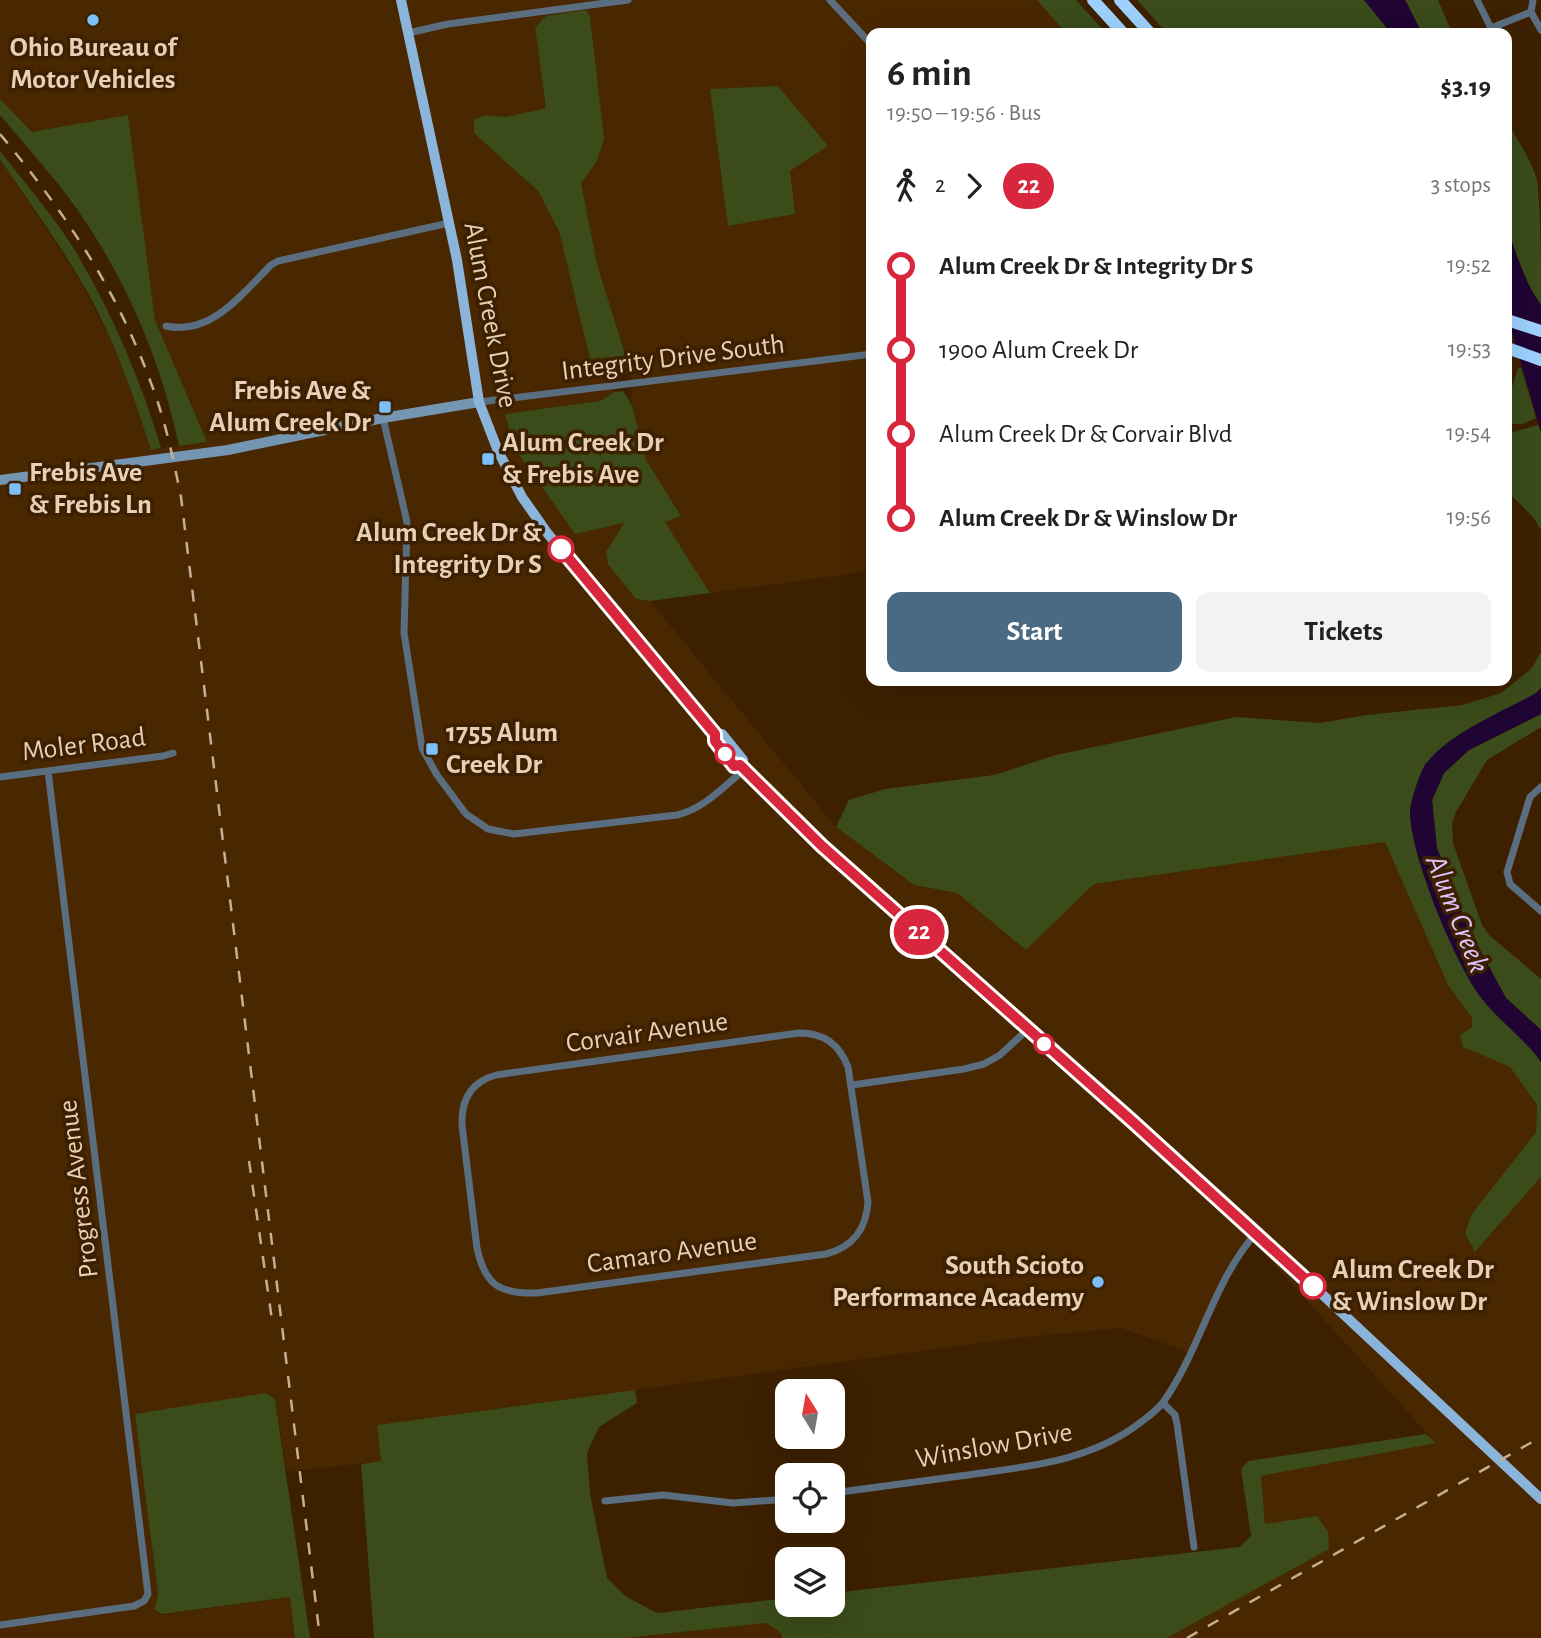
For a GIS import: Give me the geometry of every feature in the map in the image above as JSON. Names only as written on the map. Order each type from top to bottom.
[{"type":"highway","points":[[1093,0],[1118,28]]},
{"type":"highway","points":[[1120,0],[1145,28]]},
{"type":"highway","points":[[1512,322],[1541,331]]},
{"type":"highway","points":[[1512,350],[1541,360]]},
{"type":"main road","name":"Alum Creek Drive","points":[[401,0],[449,223],[479,402],[507,470],[541,525],[715,734],[715,741],[734,766],[742,767],[826,850],[1256,1233],[1541,1499]]},
{"type":"main road","points":[[0,480],[228,450],[383,418],[479,402]]},
{"type":"street","points":[[408,33],[448,24],[628,0]]},
{"type":"street","points":[[830,0],[866,39]]},
{"type":"street","points":[[1477,0],[1491,28],[1531,12]]},
{"type":"street","points":[[1533,0],[1531,12],[1541,30]]},
{"type":"street","points":[[166,326],[194,325],[215,319],[278,261],[449,223]]},
{"type":"street","name":"Integrity Drive South","points":[[479,402],[866,355]]},
{"type":"street","points":[[383,418],[407,522],[404,634],[422,748],[430,765],[466,814],[488,829],[514,834],[677,816],[714,796],[742,767]]},
{"type":"street","name":"Moler Road","points":[[0,777],[173,753]]},
{"type":"street","name":"Progress Avenue","points":[[0,1625],[134,1606],[144,1601],[149,1586],[48,771]]},
{"type":"street","points":[[1541,787],[1530,797],[1507,872],[1510,884],[1541,911]]},
{"type":"street","points":[[852,1085],[984,1064],[1009,1048],[1028,1029]]},
{"type":"street","name":"Corvair Avenue","points":[[493,1283],[481,1267],[477,1248],[462,1125],[463,1104],[474,1086],[484,1079],[496,1075],[800,1032],[828,1039],[841,1051],[852,1085]]},
{"type":"street","name":"Camaro Avenue","points":[[493,1283],[513,1293],[537,1293],[826,1254],[842,1249],[855,1239],[865,1222],[868,1202],[852,1085]]},
{"type":"street","name":"Winslow Drive","points":[[845,1491],[1058,1461],[1128,1433],[1163,1403],[1179,1378],[1224,1280],[1238,1255],[1256,1233]]},
{"type":"street","points":[[1163,1403],[1175,1415],[1177,1424],[1194,1547]]},
{"type":"street","points":[[606,1502],[663,1494],[733,1503],[775,1500]]},
{"type":"shaded area","points":[[0,0],[1037,0],[1062,28],[866,28],[866,572],[710,593],[665,522],[681,515],[646,460],[632,405],[631,373],[597,264],[581,183],[597,161],[535,28],[546,108],[506,117],[487,115],[508,163],[538,191],[559,231],[590,358],[610,357],[614,392],[600,401],[505,414],[515,449],[575,533],[624,523],[606,552],[636,599],[650,601],[836,827],[914,885],[957,893],[1026,950],[1094,884],[1385,842],[1448,985],[1472,1018],[1472,1027],[1463,1047],[1510,1067],[1537,1105],[1536,1132],[1471,1215],[1476,1252],[1541,1177],[1541,1638],[1167,1638],[1328,1549],[1265,1524],[1260,1476],[1436,1443],[1250,1238],[1191,1353],[1121,1328],[1026,1337],[378,1425],[381,1461],[287,1472],[275,1399],[136,1414],[158,1593],[155,1610],[161,1615],[291,1597],[295,1638],[0,1638],[0,159],[78,277],[110,338],[132,390],[151,450],[207,441],[155,320],[128,116],[32,132],[0,99]],"holes":[[[778,86],[828,146],[790,171]]]},
{"type":"shaded area","points":[[767,1623],[782,1634],[782,1638],[624,1638]]},
{"type":"green space","points":[[1037,0],[1076,0],[1101,28],[1062,28]]},
{"type":"green space","points":[[1137,0],[1364,0],[1387,28],[1162,28]]},
{"type":"green space","points":[[1405,0],[1438,0],[1450,28],[1419,28]]},
{"type":"green space","points":[[586,10],[590,17],[604,138],[597,161],[581,183],[597,264],[631,373],[612,375],[610,357],[590,359],[559,231],[538,191],[474,133],[474,119],[487,115],[506,117],[546,108],[535,28],[546,16]]},
{"type":"green space","points":[[778,86],[828,146],[790,171],[795,214],[728,226],[710,89]]},
{"type":"green space","points":[[0,99],[32,132],[128,115],[155,320],[207,442],[179,446],[164,388],[144,331],[118,276],[67,196],[0,115]]},
{"type":"green space","points":[[1512,130],[1528,157],[1537,180],[1541,305],[1531,291],[1512,243]]},
{"type":"green space","points":[[0,151],[57,223],[88,273],[124,346],[161,448],[151,450],[128,383],[101,318],[69,261],[0,159]]},
{"type":"green space","points":[[1518,368],[1521,368],[1536,418],[1522,424],[1512,424],[1513,385]]},
{"type":"green space","points":[[623,391],[632,405],[646,460],[681,516],[665,522],[710,593],[650,601],[636,599],[608,564],[606,552],[624,523],[575,534],[515,449],[505,414],[600,401],[614,392]]},
{"type":"green space","points":[[1538,425],[1541,432],[1541,530],[1533,517],[1512,496],[1513,432]]},
{"type":"green space","points":[[1541,652],[1541,688],[1536,693],[1450,741],[1424,766],[1417,853],[1541,1062],[1541,1177],[1475,1252],[1465,1234],[1471,1215],[1536,1132],[1537,1105],[1510,1067],[1463,1047],[1460,1035],[1472,1027],[1472,1018],[1448,985],[1385,842],[1094,884],[1026,950],[957,893],[914,885],[836,827],[849,800],[885,789],[994,775],[1056,755],[1236,717],[1320,723],[1462,705],[1501,693],[1531,669]]},
{"type":"green space","points":[[1541,714],[1541,727],[1487,760],[1452,823],[1453,843],[1482,925],[1490,936],[1541,979],[1541,1030],[1506,998],[1468,928],[1437,848],[1432,800],[1444,773],[1469,750]]},
{"type":"green space","points":[[635,1390],[637,1403],[599,1427],[587,1453],[590,1494],[607,1578],[625,1596],[657,1613],[775,1599],[775,1617],[845,1617],[845,1592],[1240,1547],[1251,1536],[1241,1469],[1248,1461],[1426,1434],[1436,1443],[1261,1476],[1265,1524],[1317,1516],[1328,1532],[1329,1549],[1167,1638],[782,1638],[782,1634],[767,1623],[624,1638],[374,1638],[361,1464],[381,1461],[377,1425]]},
{"type":"green space","points":[[266,1393],[275,1399],[310,1638],[295,1638],[290,1597],[162,1614],[155,1610],[158,1593],[135,1414]]},
{"type":"water","points":[[1364,0],[1405,0],[1419,28],[1387,28]]},
{"type":"water","points":[[1512,240],[1520,266],[1541,305],[1541,432],[1512,332]]},
{"type":"water","name":"Alum Creek","points":[[1541,688],[1541,714],[1469,750],[1444,773],[1432,800],[1437,848],[1468,928],[1506,998],[1541,1030],[1541,1062],[1482,999],[1460,962],[1425,880],[1410,811],[1421,774],[1435,753],[1461,733]]},
{"type":"railway","points":[[0,134],[69,225],[108,289],[141,357],[155,394],[176,471],[320,1638]]},
{"type":"railway","points":[[249,1161],[272,1320]]},
{"type":"railway","points":[[1187,1638],[1541,1437]]},
{"type":"bus line","name":"22","points":[[561,549],[715,734],[715,741],[734,766],[740,765],[822,846],[1247,1224],[1313,1286]]},
{"type":"place","name":"Ohio Bureau of Motor Vehicles","points":[[93,20]]},
{"type":"place","name":"Frebis Ave & Alum Creek Dr","points":[[385,407]]},
{"type":"place","name":"Alum Creek Dr & Frebis Ave","points":[[488,459]]},
{"type":"place","name":"Frebis Ave & Frebis Ln","points":[[15,489]]},
{"type":"place","name":"Alum Creek Dr & Integrity Dr S","points":[[561,549]]},
{"type":"place","name":"1755 Alum Creek Dr","points":[[432,749]]},
{"type":"place","name":"South Scioto Performance Academy","points":[[1098,1282]]},
{"type":"place","name":"Alum Creek Dr & Winslow Dr","points":[[1313,1286]]}]
